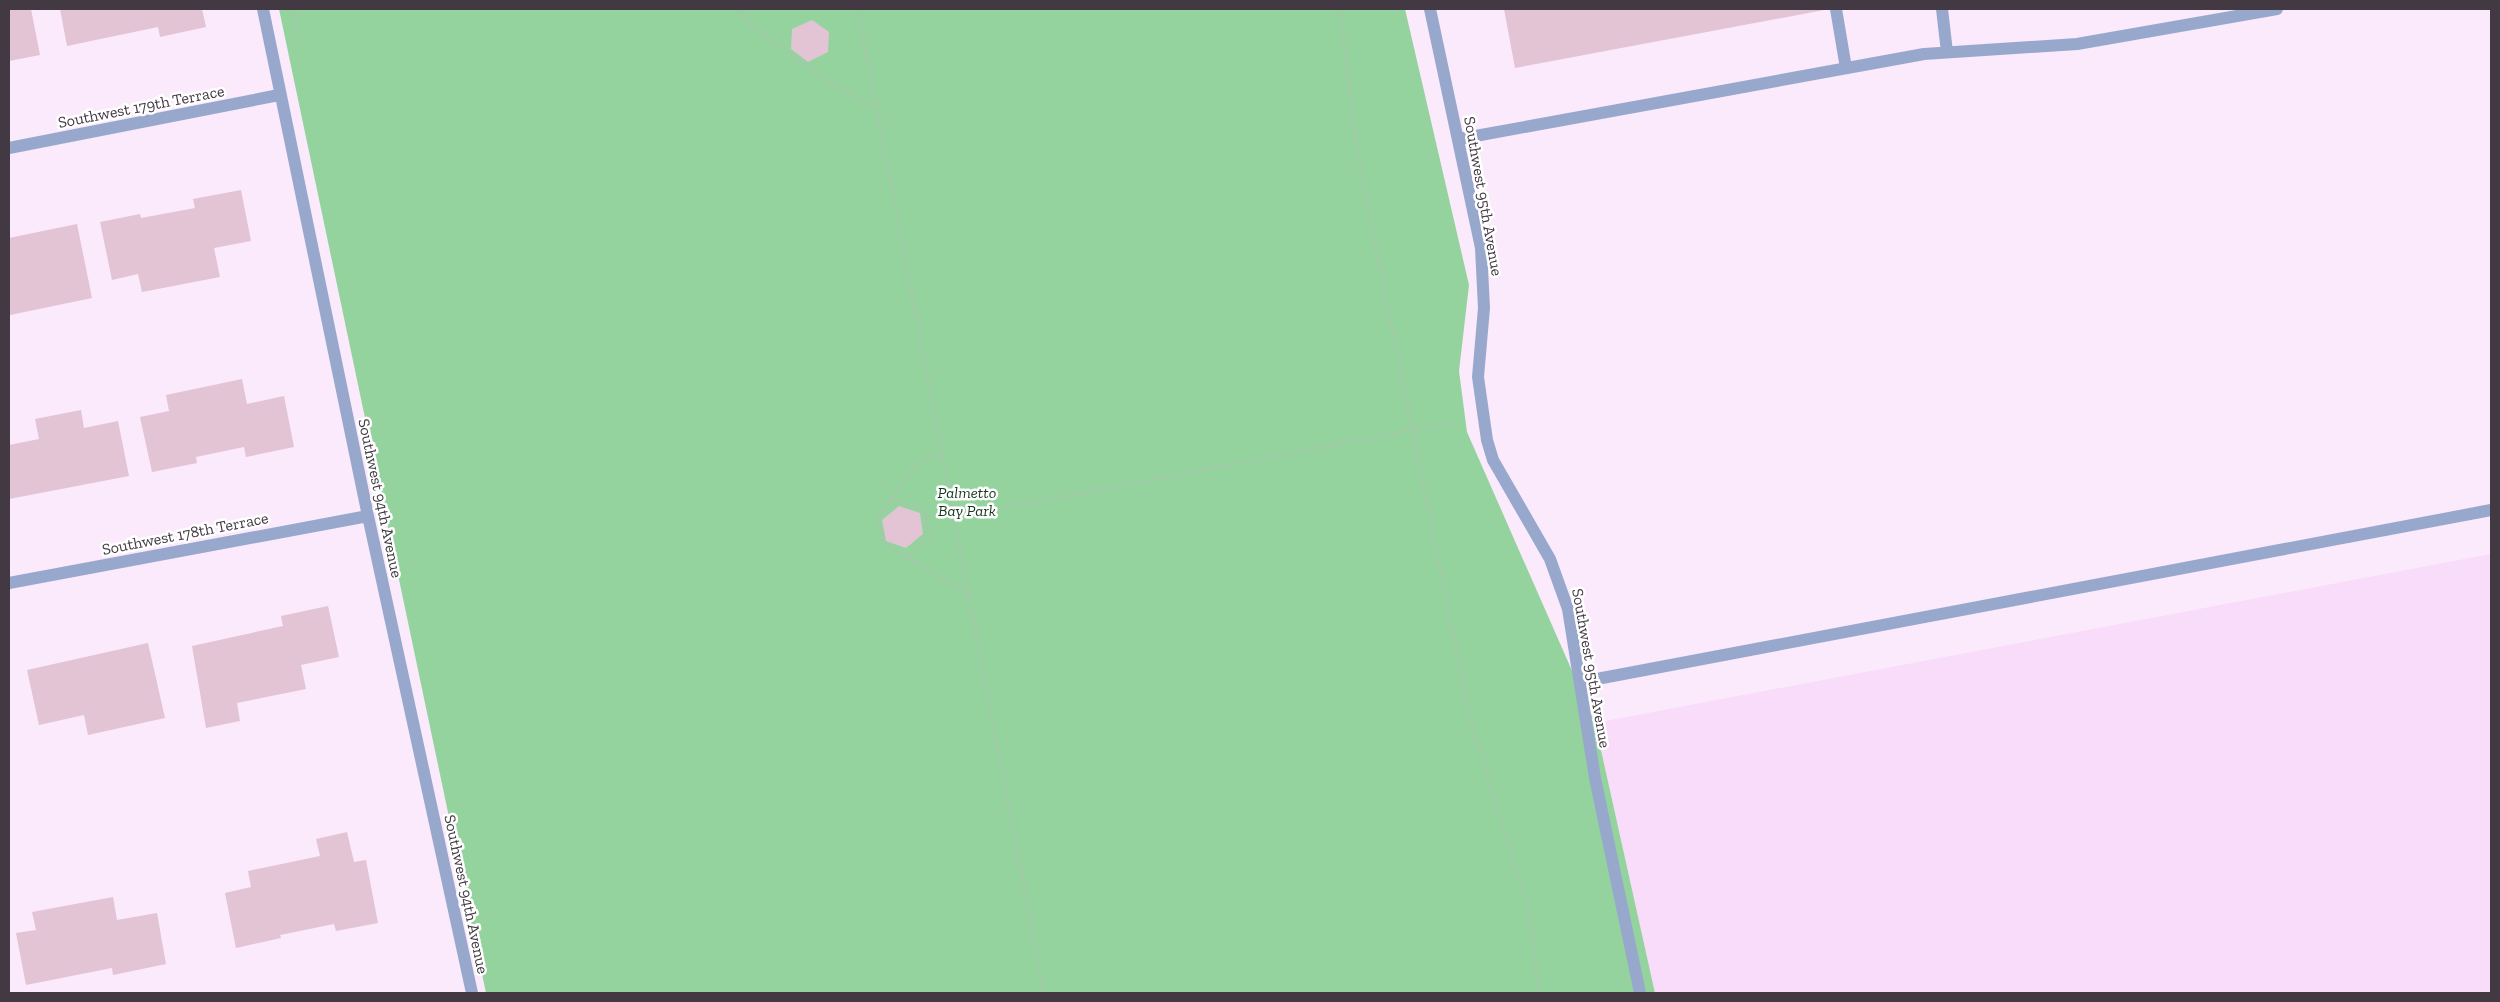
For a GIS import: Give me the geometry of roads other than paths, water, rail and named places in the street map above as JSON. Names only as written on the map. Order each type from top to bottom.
[{"type":"street","name":"Southwest 94th Avenue","points":[[263,9],[279,95],[368,516],[472,993]]},
{"type":"street","name":"Southwest 95th Avenue","points":[[1430,9],[1481,248],[1484,308],[1478,378],[1487,440],[1494,460],[1539,538],[1561,584],[1568,609],[1595,778],[1640,993]]},
{"type":"street","points":[[1836,9],[1846,68]]},
{"type":"street","points":[[1942,9],[1947,52]]},
{"type":"street","points":[[1459,139],[1846,68],[1947,52],[2077,44],[2276,9]]},
{"type":"street","name":"Southwest 179th Terrace","points":[[9,148],[279,95]]},
{"type":"street","points":[[1581,682],[2491,510]]},
{"type":"street","name":"Southwest 178th Terrace","points":[[9,584],[368,516]]},
{"type":"park label","name":"Palmetto Bay Park","points":[[967,501]]}]
